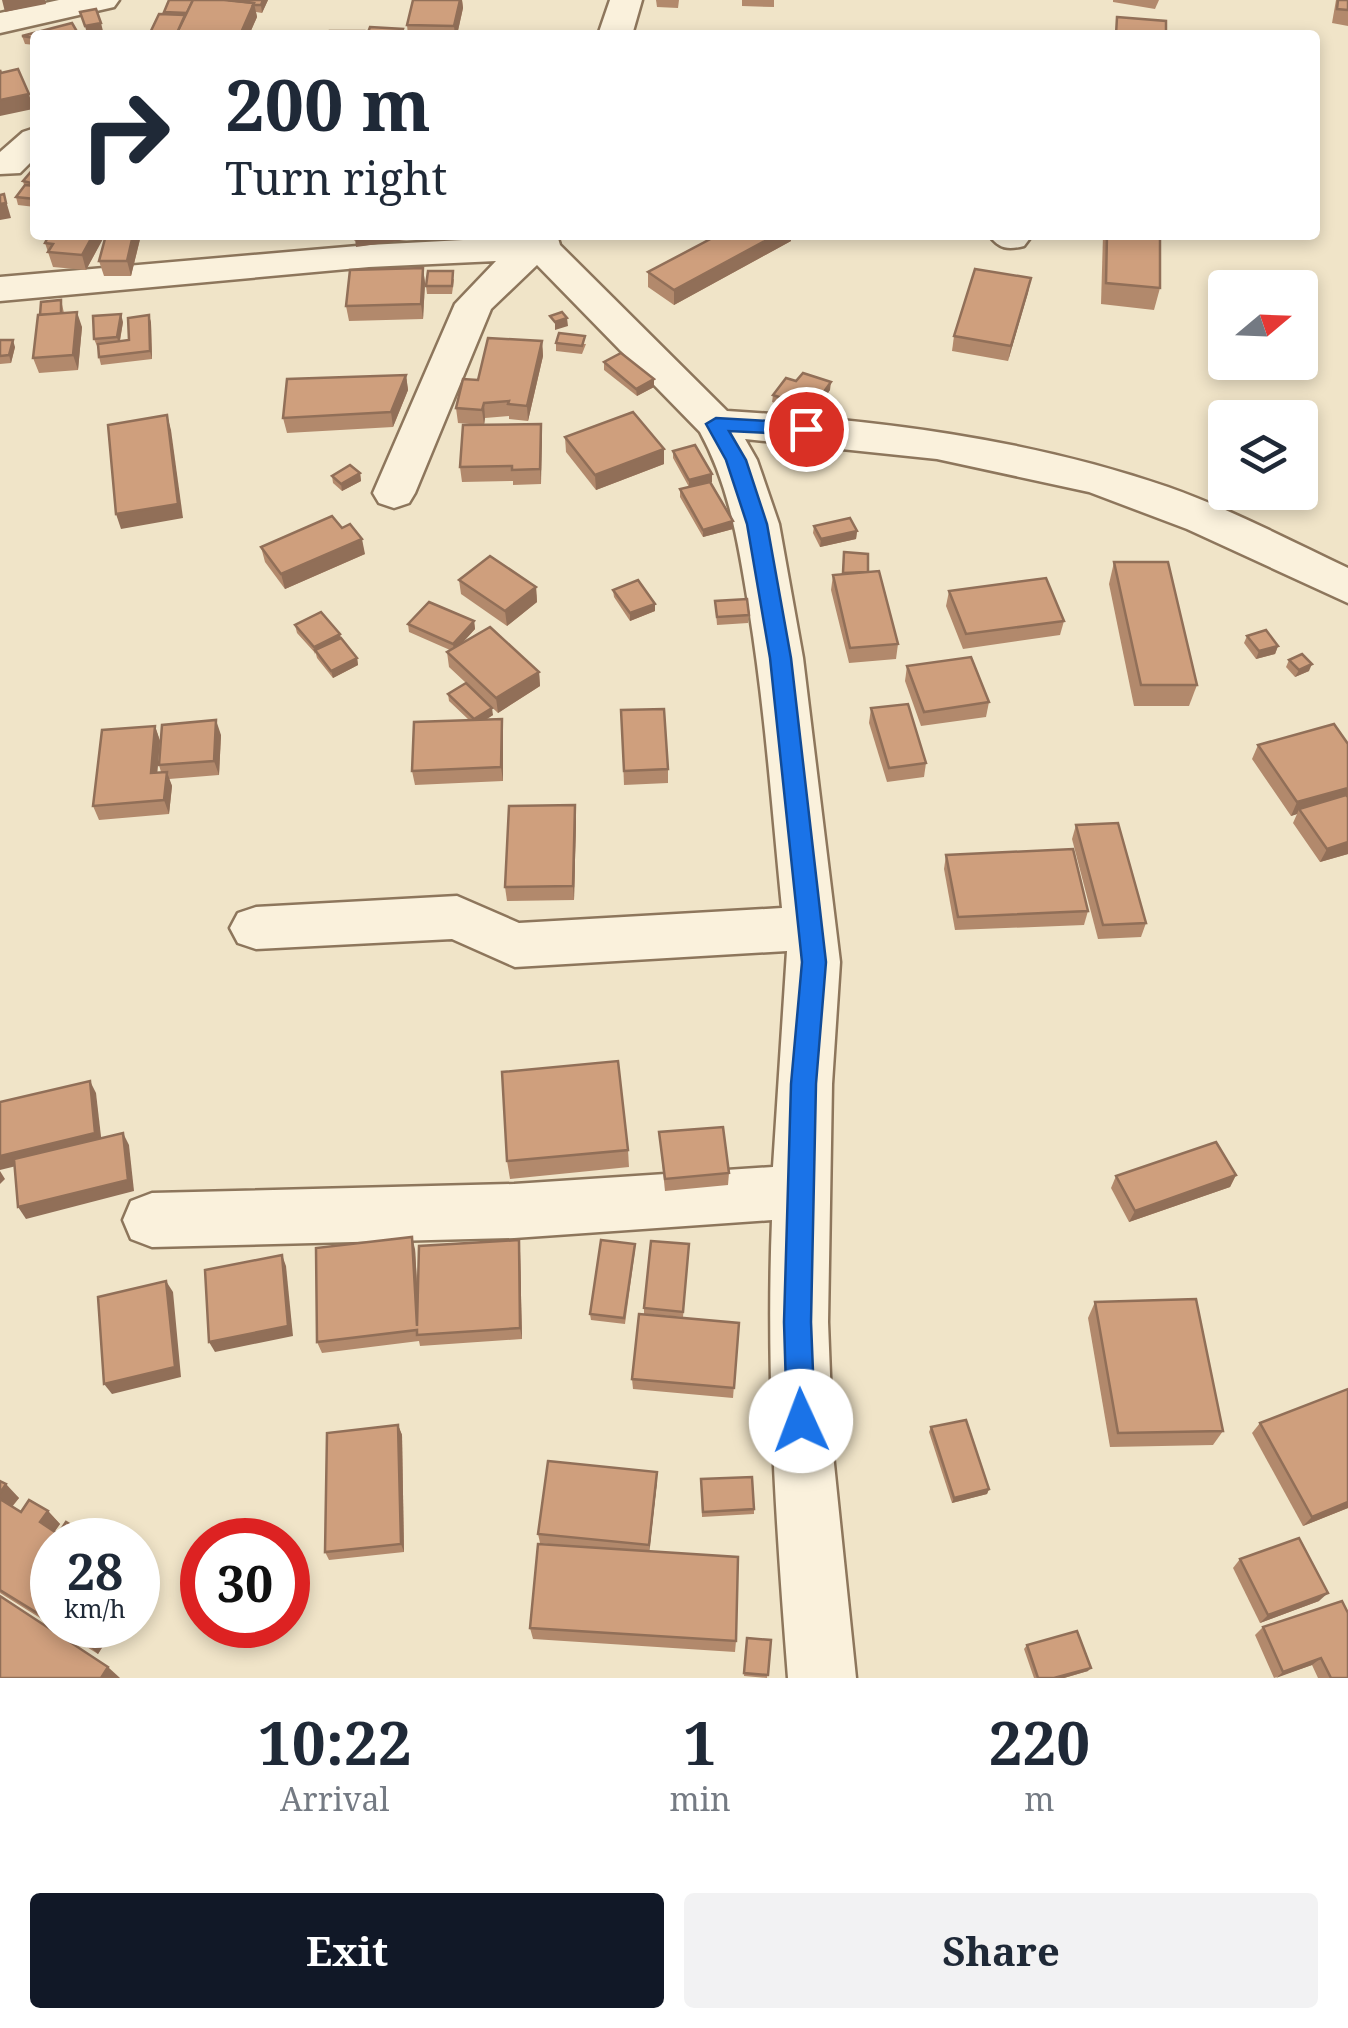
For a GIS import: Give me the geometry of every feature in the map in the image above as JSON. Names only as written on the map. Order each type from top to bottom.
[{"type":"street","points":[[617,30],[626,0]]},
{"type":"street","points":[[0,23],[112,8]]},
{"type":"street","points":[[7,165],[30,144]]},
{"type":"street","points":[[0,290],[542,241]]},
{"type":"street","points":[[542,241],[716,424],[736,460],[757,524],[780,658],[814,962],[804,1084],[798,1322],[802,1454],[822,1678]]},
{"type":"street","points":[[394,493],[474,304],[517,260],[542,241]]},
{"type":"street","points":[[716,424],[863,436],[1070,474],[1152,498],[1348,587]]},
{"type":"street","points":[[256,928],[458,917],[514,945],[811,928]]},
{"type":"street","points":[[152,1220],[514,1212],[801,1192]]},
{"type":"building","points":[[169,0],[193,0],[187,13],[164,12]]},
{"type":"building","points":[[193,0],[254,3],[242,30],[178,30]]},
{"type":"building","points":[[228,0],[263,0],[261,5],[253,5]]},
{"type":"building","points":[[413,0],[460,0],[454,26],[407,25]]},
{"type":"building","points":[[1338,0],[1348,0],[1348,10],[1337,9]]},
{"type":"building","points":[[96,9],[101,23],[85,26],[80,12]]},
{"type":"building","points":[[159,14],[185,15],[178,30],[151,30]]},
{"type":"building","points":[[1117,17],[1166,21],[1166,30],[1116,30]]},
{"type":"building","points":[[72,23],[76,30],[45,30]]},
{"type":"building","points":[[370,27],[403,29],[403,30],[369,30]]},
{"type":"building","points":[[18,69],[29,94],[0,100],[0,70],[1,73]]},
{"type":"building","points":[[25,185],[30,186],[30,198],[16,197]]},
{"type":"building","points":[[90,240],[82,255],[48,252],[53,244],[45,243]]},
{"type":"building","points":[[105,240],[132,240],[127,261],[99,261]]},
{"type":"building","points":[[709,240],[767,240],[674,290],[648,272]]},
{"type":"building","points":[[1107,240],[1160,240],[1160,288],[1106,283]]},
{"type":"building","points":[[423,268],[421,304],[346,306],[350,270]]},
{"type":"building","points":[[975,269],[1031,278],[1011,346],[954,336]]},
{"type":"building","points":[[428,271],[453,271],[452,286],[426,286]]},
{"type":"building","points":[[61,300],[61,314],[40,315],[41,302]]},
{"type":"building","points":[[77,312],[73,355],[33,358],[38,315]]},
{"type":"building","points":[[562,312],[567,318],[555,322],[550,316]]},
{"type":"building","points":[[121,314],[117,337],[94,339],[93,316]]},
{"type":"building","points":[[149,315],[150,351],[99,357],[98,344],[129,340],[128,318]]},
{"type":"building","points":[[559,333],[585,336],[582,346],[556,343]]},
{"type":"building","points":[[488,338],[542,341],[527,406],[508,404],[509,401],[484,403],[482,410],[456,408],[463,379],[478,380]]},
{"type":"building","points":[[0,340],[13,340],[9,355],[0,356]]},
{"type":"building","points":[[621,353],[654,379],[636,389],[604,362]]},
{"type":"building","points":[[803,373],[831,382],[812,408],[773,395],[786,378],[796,381]]},
{"type":"building","points":[[406,375],[391,412],[283,418],[287,379]]},
{"type":"building","points":[[633,412],[664,449],[595,475],[565,437]]},
{"type":"building","points":[[167,415],[178,504],[116,514],[108,425]]},
{"type":"building","points":[[541,424],[540,469],[460,467],[463,425]]},
{"type":"building","points":[[695,445],[712,474],[689,480],[673,451]]},
{"type":"building","points":[[350,465],[360,473],[341,484],[332,476]]},
{"type":"building","points":[[710,482],[733,521],[703,530],[680,489]]},
{"type":"building","points":[[332,516],[342,528],[350,524],[362,539],[281,574],[261,547]]},
{"type":"building","points":[[850,518],[857,531],[821,539],[814,526]]},
{"type":"building","points":[[844,552],[868,554],[868,572],[843,573]]},
{"type":"building","points":[[490,556],[536,587],[505,611],[459,580]]},
{"type":"building","points":[[1114,562],[1168,562],[1197,685],[1141,685]]},
{"type":"building","points":[[879,571],[898,644],[850,648],[833,575]]},
{"type":"building","points":[[1046,578],[1064,621],[966,634],[949,591]]},
{"type":"building","points":[[638,580],[655,604],[630,613],[613,590]]},
{"type":"building","points":[[747,599],[749,615],[717,617],[715,601]]},
{"type":"building","points":[[429,602],[474,621],[453,644],[408,624]]},
{"type":"building","points":[[321,612],[340,634],[314,647],[295,625]]},
{"type":"building","points":[[490,627],[539,672],[496,698],[447,652]]},
{"type":"building","points":[[1266,630],[1278,646],[1259,651],[1247,636]]},
{"type":"building","points":[[341,638],[357,658],[331,671],[315,650]]},
{"type":"building","points":[[1302,654],[1312,664],[1299,670],[1289,660]]},
{"type":"building","points":[[971,657],[989,702],[924,712],[907,666]]},
{"type":"building","points":[[466,683],[492,708],[474,719],[448,694]]},
{"type":"building","points":[[908,704],[926,763],[889,768],[871,708]]},
{"type":"building","points":[[664,709],[668,769],[624,771],[621,710]]},
{"type":"building","points":[[502,719],[501,767],[412,771],[414,722]]},
{"type":"building","points":[[216,720],[214,761],[159,765],[162,725]]},
{"type":"building","points":[[1334,724],[1348,744],[1348,788],[1297,802],[1258,745]]},
{"type":"building","points":[[155,726],[151,773],[167,772],[164,800],[93,806],[102,730]]},
{"type":"building","points":[[1346,795],[1348,842],[1327,849],[1299,809]]},
{"type":"building","points":[[575,805],[573,886],[505,887],[509,806]]},
{"type":"building","points":[[1118,823],[1146,923],[1103,925],[1076,825]]},
{"type":"building","points":[[1073,849],[1088,911],[958,917],[946,855]]},
{"type":"building","points":[[618,1061],[628,1150],[507,1161],[502,1072]]},
{"type":"building","points":[[90,1081],[95,1133],[0,1156],[0,1102]]},
{"type":"building","points":[[723,1127],[729,1173],[665,1179],[659,1132]]},
{"type":"building","points":[[123,1133],[128,1180],[18,1207],[14,1159]]},
{"type":"building","points":[[1216,1142],[1236,1175],[1135,1211],[1116,1176]]},
{"type":"building","points":[[412,1237],[417,1326],[419,1246],[519,1240],[520,1328],[417,1335],[417,1330],[317,1342],[316,1248]]},
{"type":"building","points":[[601,1240],[635,1244],[624,1318],[590,1314]]},
{"type":"building","points":[[651,1241],[689,1244],[683,1312],[644,1308]]},
{"type":"building","points":[[282,1255],[288,1326],[209,1342],[205,1270]]},
{"type":"building","points":[[166,1281],[175,1367],[104,1384],[98,1297]]},
{"type":"building","points":[[1196,1299],[1223,1431],[1118,1433],[1095,1302]]},
{"type":"building","points":[[639,1314],[739,1323],[734,1388],[632,1379]]},
{"type":"building","points":[[1348,1389],[1348,1502],[1312,1517],[1260,1423]]},
{"type":"building","points":[[966,1420],[989,1489],[954,1498],[931,1427]]},
{"type":"building","points":[[398,1425],[401,1544],[325,1552],[327,1433]]},
{"type":"building","points":[[548,1461],[657,1472],[649,1545],[538,1534]]},
{"type":"building","points":[[752,1477],[754,1509],[703,1512],[701,1479]]},
{"type":"building","points":[[0,1499],[21,1512],[29,1500],[48,1511],[43,1518],[30,1518],[30,1608],[0,1590]]},
{"type":"building","points":[[1299,1538],[1328,1593],[1268,1615],[1240,1559]]},
{"type":"building","points":[[538,1544],[738,1557],[736,1641],[530,1628]]},
{"type":"building","points":[[0,1596],[30,1616],[30,1648],[79,1648],[108,1667],[101,1678],[0,1678]]},
{"type":"building","points":[[1342,1601],[1348,1613],[1348,1678],[1331,1678],[1321,1658],[1283,1672],[1263,1627]]},
{"type":"building","points":[[1077,1631],[1091,1668],[1038,1678],[1027,1645]]},
{"type":"building","points":[[747,1638],[771,1640],[768,1675],[744,1673]]},
{"type":"route","points":[[801,1421],[798,1322],[804,1084],[814,962],[780,658],[757,524],[736,460],[716,424],[806,429]]}]
